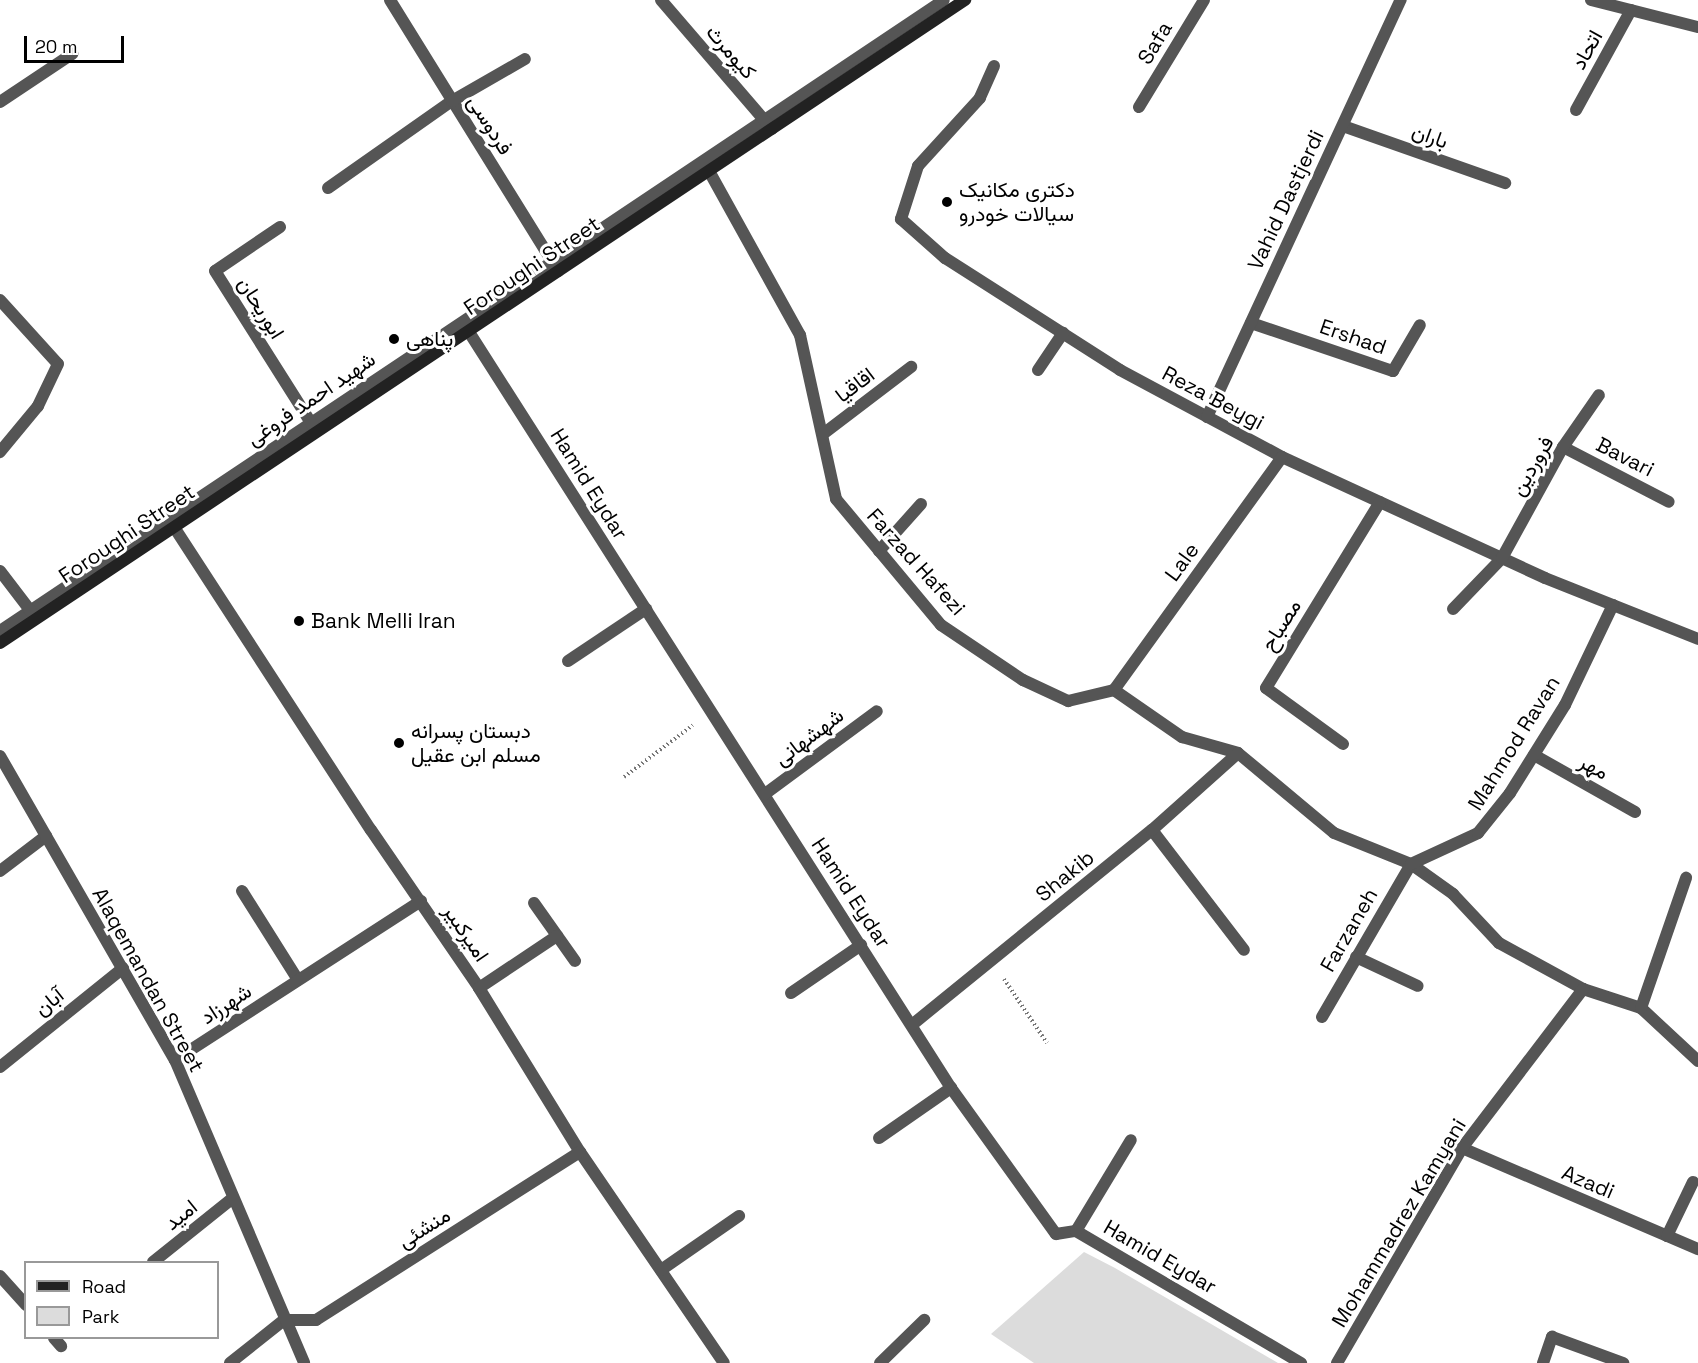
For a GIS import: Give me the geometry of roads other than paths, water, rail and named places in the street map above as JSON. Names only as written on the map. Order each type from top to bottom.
[{"type":"main road","name":"Foroughi Street","points":[[0,643],[965,0]]},
{"type":"street","name":"فردوسی","points":[[390,0],[558,271]]},
{"type":"street","name":"کیومرث","points":[[661,0],[772,129]]},
{"type":"street","name":"شهید احمد فروغی","points":[[0,631],[944,0]]},
{"type":"street","name":"Safa","points":[[1139,107],[1204,0]]},
{"type":"street","name":"Vahid Dastjerdi","points":[[1206,417],[1401,0]]},
{"type":"street","points":[[1592,0],[1698,27]]},
{"type":"street","name":"اتحاد","points":[[1576,110],[1631,10]]},
{"type":"street","points":[[0,102],[72,54]]},
{"type":"street","points":[[328,188],[452,101],[525,59]]},
{"type":"street","name":"Reza Beygi","points":[[994,66],[980,98],[918,166],[901,219],[945,258],[1120,370],[1282,457],[1502,558],[1698,639]]},
{"type":"street","name":"باران","points":[[1342,126],[1504,183]]},
{"type":"street","name":"Farzad Hafezi","points":[[709,171],[800,335],[836,500],[941,625],[1023,680],[1068,701],[1113,690]]},
{"type":"street","name":"ابوریحان","points":[[280,227],[215,271],[316,431]]},
{"type":"street","points":[[0,300],[58,364],[38,406],[0,452]]},
{"type":"street","name":"Ershad","points":[[1251,323],[1393,371],[1420,325]]},
{"type":"street","name":"Hamid Eydar","points":[[469,332],[710,711],[913,1024],[951,1088],[1056,1234],[1076,1231],[1301,1363]]},
{"type":"street","points":[[1038,370],[1063,333]]},
{"type":"street","name":"اقاقیا","points":[[823,435],[911,367]]},
{"type":"street","name":"فروردین","points":[[1453,609],[1502,558],[1563,447],[1599,395]]},
{"type":"street","name":"Bavari","points":[[1563,447],[1670,502]]},
{"type":"street","name":"Lale","points":[[1113,690],[1282,457]]},
{"type":"street","name":"مصباح","points":[[1343,744],[1266,688],[1380,502]]},
{"type":"street","points":[[879,551],[921,504]]},
{"type":"street","name":"امیرکبیر","points":[[174,527],[371,830],[479,988],[580,1152],[721,1362]]},
{"type":"street","points":[[0,570],[36,618]]},
{"type":"street","name":"Mahmod Ravan","points":[[1411,864],[1478,833],[1534,755],[1565,705],[1613,605]]},
{"type":"street","points":[[568,661],[646,609]]},
{"type":"street","points":[[1113,690],[1182,737],[1238,753],[1334,833],[1411,864],[1453,894],[1499,943],[1583,989],[1641,1008],[1698,1061]]},
{"type":"street","name":"شهشهانی","points":[[765,794],[877,711]]},
{"type":"street","name":"Shakib","points":[[913,1024],[1152,830],[1238,753]]},
{"type":"street","name":"مهر","points":[[1534,755],[1635,812]]},
{"type":"street","name":"Alaqemandan Street","points":[[0,756],[175,1060],[304,1363]]},
{"type":"street","points":[[1152,830],[1244,950]]},
{"type":"street","points":[[0,871],[46,836]]},
{"type":"street","name":"Farzaneh","points":[[1322,1017],[1411,864]]},
{"type":"street","points":[[1641,1008],[1686,879]]},
{"type":"street","points":[[242,891],[298,980]]},
{"type":"street","name":"شهرزاد","points":[[175,1060],[421,901]]},
{"type":"street","points":[[534,903],[575,961]]},
{"type":"street","points":[[479,988],[557,936]]},
{"type":"street","points":[[791,993],[861,945]]},
{"type":"street","points":[[1356,957],[1418,986]]},
{"type":"street","name":"آبان","points":[[0,1067],[123,968]]},
{"type":"street","name":"Mohammadrez Kamyani","points":[[1337,1363],[1462,1148],[1583,989]]},
{"type":"street","points":[[879,1138],[951,1088]]},
{"type":"street","points":[[1076,1231],[1131,1140]]},
{"type":"street","name":"Azadi","points":[[1462,1148],[1698,1249]]},
{"type":"street","name":"منشئی","points":[[284,1320],[316,1320],[580,1152]]},
{"type":"street","points":[[1667,1236],[1693,1182]]},
{"type":"street","name":"امید","points":[[155,1261],[233,1198]]},
{"type":"street","points":[[661,1270],[739,1216]]},
{"type":"street","points":[[0,1276],[24,1303]]},
{"type":"street","points":[[230,1363],[284,1320]]},
{"type":"street","points":[[880,1363],[924,1320]]},
{"type":"street","points":[[1544,1363],[1552,1337],[1623,1363]]},
{"type":"place","name":"دکتری مکانیک سیالات خودرو","points":[[947,202]]},
{"type":"place","name":"پناهی","points":[[394,339]]},
{"type":"place","name":"Bank Melli Iran","points":[[299,621]]},
{"type":"place","name":"دبستان پسرانه مسلم ابن عقیل","points":[[399,743]]}]
